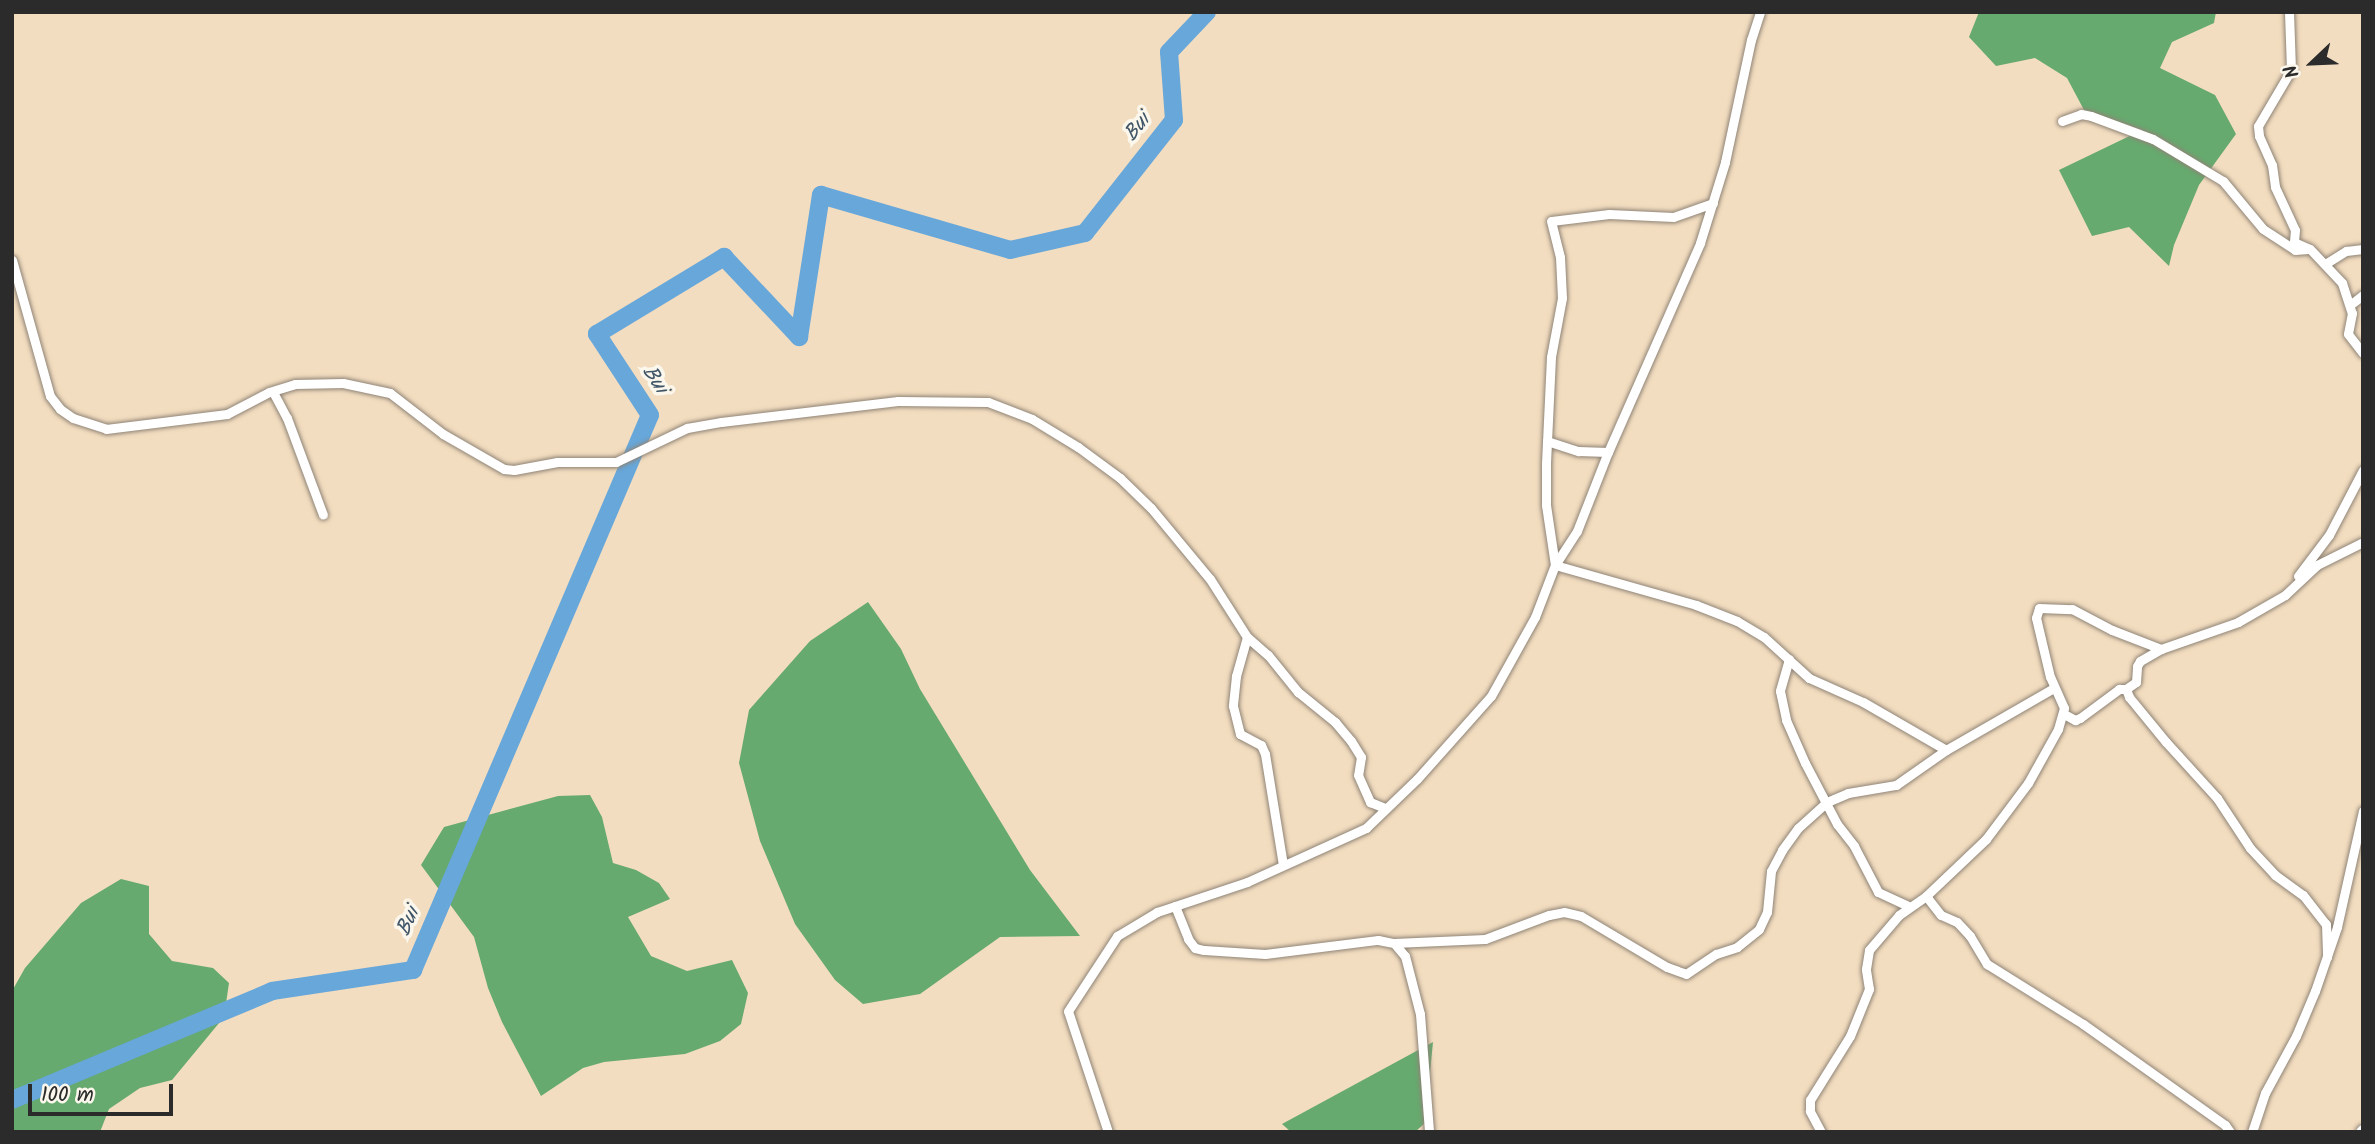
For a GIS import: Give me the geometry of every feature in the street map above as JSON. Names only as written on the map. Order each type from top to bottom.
[{"type":"street","points":[[1108,1132],[1068,1011],[1121,933],[1175,906],[1247,882],[1366,828],[1418,779],[1491,696],[1535,617],[1555,565],[1577,531],[1608,452],[1700,243],[1713,202],[1760,12]]},
{"type":"street","points":[[2289,12],[2291,70],[2258,126],[2259,136],[2272,165],[2278,197],[2295,230],[2294,242],[2310,249],[2342,283],[2350,305],[2348,334],[2363,353]]},
{"type":"street","points":[[2062,121],[2081,114],[2153,139],[2223,181],[2263,229],[2280,241],[2295,250],[2310,249]]},
{"type":"street","points":[[1555,565],[1546,505],[1547,441],[1552,357],[1562,298],[1559,257],[1551,221],[1609,214],[1673,217],[1713,202]]},
{"type":"street","points":[[2325,264],[2346,251],[2363,249]]},
{"type":"street","points":[[12,260],[50,396],[60,409],[73,418],[106,429],[226,414],[273,391],[295,384],[342,383],[390,393],[443,434],[504,469],[514,470],[557,462],[616,462],[687,428],[898,401],[988,402],[1032,419],[1078,447],[1120,478],[1151,508],[1210,579],[1247,637],[1268,655],[1298,692],[1335,722],[1351,741],[1361,757],[1358,775],[1370,802],[1385,808]]},
{"type":"street","points":[[2350,305],[2363,295]]},
{"type":"street","points":[[273,391],[287,418],[323,515]]},
{"type":"street","points":[[1547,441],[1578,452],[1608,452]]},
{"type":"street","points":[[2285,594],[2329,535],[2363,470]]},
{"type":"street","points":[[2161,649],[2112,630],[2072,609],[2039,608],[2036,618],[2054,688],[2064,714],[2078,720],[2119,689],[2126,689],[2136,682],[2140,661],[2161,649],[2238,622],[2285,594],[2317,565],[2363,542]]},
{"type":"street","points":[[1555,565],[1696,605],[1727,617],[1754,630],[1809,678],[1863,702],[1946,750]]},
{"type":"street","points":[[1247,637],[1233,706],[1240,734],[1261,745],[1265,754],[1283,865]]},
{"type":"street","points":[[1789,659],[1780,682],[1784,713],[1805,763],[1837,824],[1854,846],[1878,892],[1909,906]]},
{"type":"street","points":[[1175,906],[1188,939],[1195,948],[1265,954],[1378,940],[1394,943],[1485,939],[1564,912],[1581,916],[1667,967],[1685,974],[1716,954],[1737,947],[1759,929],[1767,912],[1771,871],[1782,850],[1798,828],[1827,802],[1869,788],[1896,785],[1946,750],[2054,688]]},
{"type":"street","points":[[2126,689],[2129,697],[2166,743],[2217,798],[2250,848],[2275,875],[2303,895],[2326,924],[2327,957]]},
{"type":"street","points":[[1821,1132],[1810,1111],[1810,1100],[1850,1036],[1869,989],[1866,969],[1869,950],[1909,906],[1926,896],[1978,848],[2022,793],[2064,714]]},
{"type":"street","points":[[2252,1132],[2265,1093],[2296,1036],[2327,957],[2337,926],[2363,811]]},
{"type":"street","points":[[1926,896],[1941,915],[1957,922],[1970,936],[1987,964],[2083,1024],[2225,1125],[2230,1132]]},
{"type":"street","points":[[1394,943],[1405,956],[1420,1013],[1429,1132]]},
{"type":"green space","points":[[1979,12],[2216,12],[2214,23],[2172,42],[2160,68],[2215,95],[2236,134],[2199,185],[2174,245],[2169,266],[2129,227],[2092,236],[2059,170],[2142,130],[2084,110],[2067,78],[2035,58],[1996,66],[1969,37]]},
{"type":"green space","points":[[868,602],[901,649],[920,689],[1030,870],[1080,936],[1000,937],[920,994],[863,1004],[835,980],[795,924],[760,841],[739,763],[749,710],[810,641]]},
{"type":"green space","points":[[590,795],[602,817],[613,863],[636,870],[659,883],[670,899],[628,917],[651,956],[687,971],[732,960],[748,993],[741,1024],[720,1041],[685,1054],[604,1062],[583,1068],[541,1096],[502,1022],[488,988],[474,937],[421,865],[444,827],[558,796]]},
{"type":"green space","points":[[121,879],[149,886],[149,934],[172,961],[213,968],[229,983],[224,1017],[172,1080],[140,1088],[109,1109],[100,1132],[12,1132],[12,991],[25,968],[81,903]]},
{"type":"green space","points":[[1433,1042],[1425,1123],[1415,1132],[1291,1132],[1282,1124]]},
{"type":"waterway","name":"Bui","points":[[12,1100],[272,991],[413,970],[650,415],[597,334],[724,257],[799,337],[821,195],[1010,250],[1085,233],[1174,120],[1169,52],[1207,12]]}]
